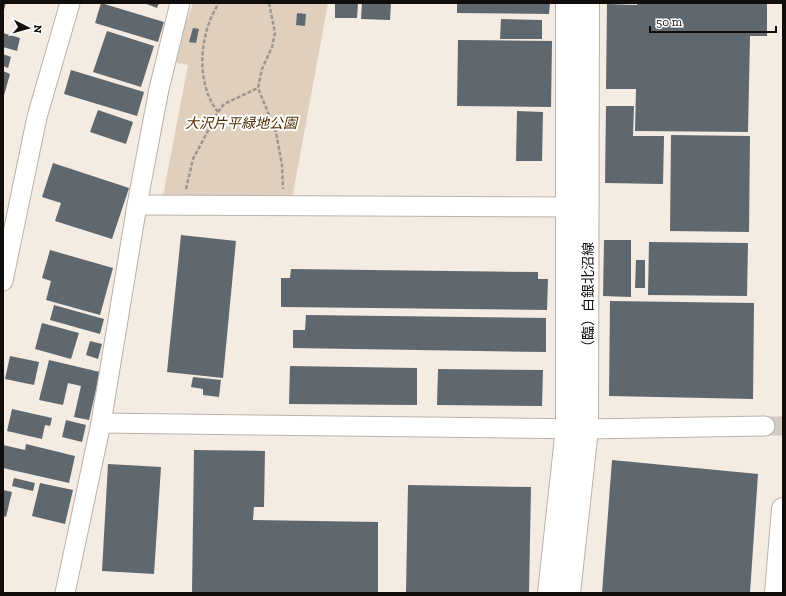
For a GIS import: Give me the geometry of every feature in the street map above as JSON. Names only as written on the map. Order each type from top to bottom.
[{"type":"street","points":[[3,281],[37,117],[70,3]]},
{"type":"street","points":[[65,593],[101,423],[137,205],[159,88],[180,3]]},
{"type":"street","name":"（臨）白銀北沼線","points":[[567,3],[578,207]]},
{"type":"street","name":"（臨）白銀北沼線","points":[[569,593],[577,428],[578,207],[588,3]]},
{"type":"street","points":[[137,205],[578,207]]},
{"type":"street","points":[[101,423],[577,428],[764,426]]},
{"type":"street","name":"（臨）白銀北沼線","points":[[549,593],[577,428]]},
{"type":"street","points":[[776,593],[783,510]]},
{"type":"path","points":[[218,112],[206,90],[202,69],[208,26],[219,3]]},
{"type":"path","points":[[269,3],[275,33],[272,47],[262,69],[258,88],[276,132],[284,180],[281,206]]},
{"type":"path","points":[[184,206],[187,181],[193,159],[218,112],[224,104],[258,88]]},
{"type":"green space","name":"大沢片平緑地公園","points":[[193,3],[328,3],[292,199],[163,196],[188,65],[172,62]]},
{"type":"building","points":[[3,3],[6,3],[3,13]]},
{"type":"building","points":[[101,3],[164,22],[158,42],[95,23]]},
{"type":"building","points":[[144,3],[159,3],[157,8]]},
{"type":"building","points":[[335,3],[358,3],[357,18],[335,18]]},
{"type":"building","points":[[362,3],[391,3],[390,20],[361,19]]},
{"type":"building","points":[[457,3],[550,3],[549,14],[457,13]]},
{"type":"building","points":[[637,3],[767,3],[767,36],[750,36],[748,132],[635,131],[636,89],[606,89],[607,4],[637,5]]},
{"type":"building","points":[[297,13],[306,14],[305,26],[296,25]]},
{"type":"building","points":[[501,19],[542,20],[542,39],[500,39]]},
{"type":"building","points":[[193,28],[199,29],[196,43],[189,42]]},
{"type":"building","points":[[107,31],[154,46],[141,87],[93,72]]},
{"type":"building","points":[[3,33],[20,38],[17,51],[3,47]]},
{"type":"building","points":[[458,40],[552,41],[551,107],[457,106]]},
{"type":"building","points":[[3,54],[11,57],[8,68],[3,66]]},
{"type":"building","points":[[71,70],[144,92],[137,116],[64,94]]},
{"type":"building","points":[[3,71],[10,74],[3,99]]},
{"type":"building","points":[[606,106],[634,106],[633,136],[664,136],[663,184],[605,183]]},
{"type":"building","points":[[98,110],[133,122],[126,144],[90,132]]},
{"type":"building","points":[[517,111],[543,112],[542,161],[516,161]]},
{"type":"building","points":[[671,135],[750,136],[749,232],[670,231]]},
{"type":"building","points":[[53,163],[129,188],[112,239],[55,221],[61,203],[42,197]]},
{"type":"building","points":[[181,235],[236,241],[223,378],[167,372]]},
{"type":"building","points":[[604,240],[631,240],[631,297],[603,296]]},
{"type":"building","points":[[649,242],[748,243],[747,296],[648,295]]},
{"type":"building","points":[[50,250],[113,268],[100,315],[46,300],[51,281],[42,278]]},
{"type":"building","points":[[636,260],[645,260],[645,288],[635,288]]},
{"type":"building","points":[[291,269],[538,272],[538,279],[548,279],[547,310],[281,307],[281,278],[290,278]]},
{"type":"building","points":[[610,301],[754,303],[753,399],[609,396]]},
{"type":"building","points":[[54,305],[104,319],[100,334],[50,320]]},
{"type":"building","points":[[306,315],[546,318],[546,352],[293,348],[293,330],[305,330]]},
{"type":"building","points":[[42,323],[79,333],[71,359],[35,349]]},
{"type":"building","points":[[90,341],[102,344],[98,359],[86,355]]},
{"type":"building","points":[[10,356],[39,362],[34,385],[5,379]]},
{"type":"building","points":[[49,360],[100,372],[89,420],[74,417],[81,386],[68,383],[63,405],[39,400]]},
{"type":"building","points":[[290,366],[417,368],[417,405],[289,404]]},
{"type":"building","points":[[438,369],[543,370],[542,406],[437,405]]},
{"type":"building","points":[[193,377],[221,380],[219,397],[203,395],[203,389],[191,387]]},
{"type":"building","points":[[12,409],[52,418],[50,426],[45,425],[42,439],[7,431]]},
{"type":"building","points":[[66,420],[86,425],[82,442],[62,437]]},
{"type":"building","points":[[26,444],[75,456],[69,483],[3,468],[3,445],[25,450]]},
{"type":"building","points":[[194,450],[265,451],[264,507],[254,507],[253,520],[378,522],[378,593],[192,593]]},
{"type":"building","points":[[612,460],[758,474],[750,593],[602,593]]},
{"type":"building","points":[[108,464],[161,467],[154,574],[102,571]]},
{"type":"building","points":[[14,478],[35,483],[33,491],[12,486]]},
{"type":"building","points":[[40,483],[73,490],[65,524],[32,516]]},
{"type":"building","points":[[408,485],[531,487],[529,593],[406,593]]},
{"type":"building","points":[[3,490],[12,492],[6,517],[3,516]]},
{"type":"tunnel","points":[[765,426],[783,426]]}]
